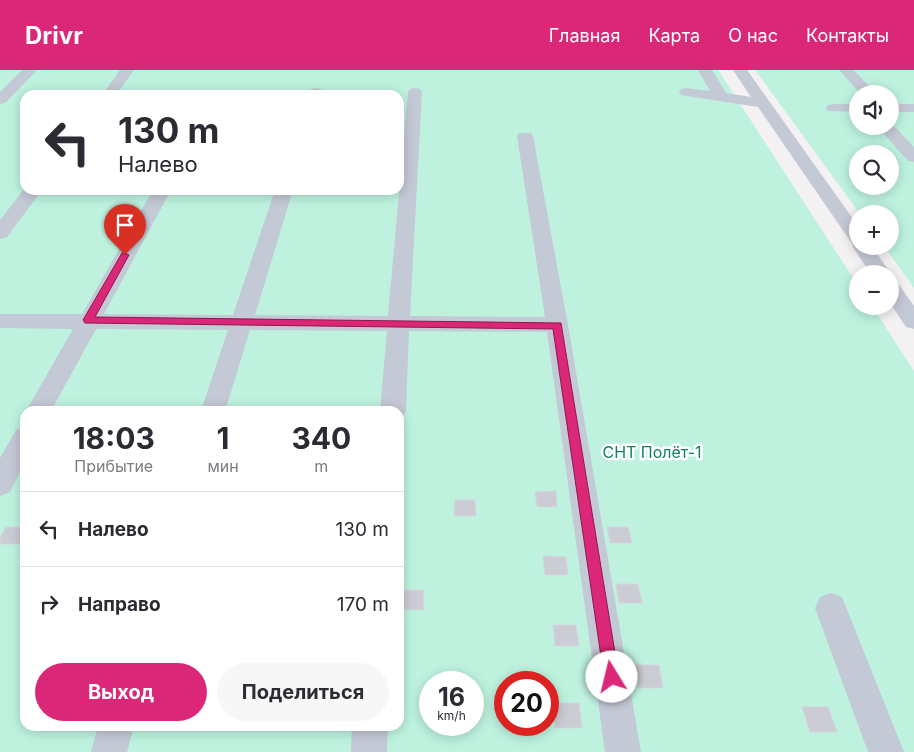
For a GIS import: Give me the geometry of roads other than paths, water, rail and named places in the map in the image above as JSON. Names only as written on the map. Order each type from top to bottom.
[{"type":"street","points":[[0,100],[30,70]]},
{"type":"street","points":[[112,90],[127,70]]},
{"type":"street","points":[[705,70],[720,96]]},
{"type":"street","points":[[740,70],[849,227]]},
{"type":"street","points":[[846,70],[860,85]]},
{"type":"street","points":[[393,406],[415,92]]},
{"type":"street","points":[[686,92],[763,103]]},
{"type":"street","points":[[833,108],[849,108]]},
{"type":"street","points":[[899,108],[914,108]]},
{"type":"street","points":[[893,135],[914,157]]},
{"type":"street","points":[[525,136],[557,325],[624,752]]},
{"type":"street","points":[[0,233],[29,195]]},
{"type":"street","points":[[42,406],[159,195]]},
{"type":"street","points":[[215,406],[282,195]]},
{"type":"street","points":[[899,300],[914,322]]},
{"type":"street","points":[[0,321],[88,320],[557,325]]},
{"type":"street","points":[[0,484],[20,446]]},
{"type":"street","points":[[831,608],[886,752]]},
{"type":"street","points":[[108,752],[114,731]]},
{"type":"street","points":[[368,752],[370,731]]},
{"type":"park label","name":"СНТ Полёт-1","points":[[652,452]]}]
